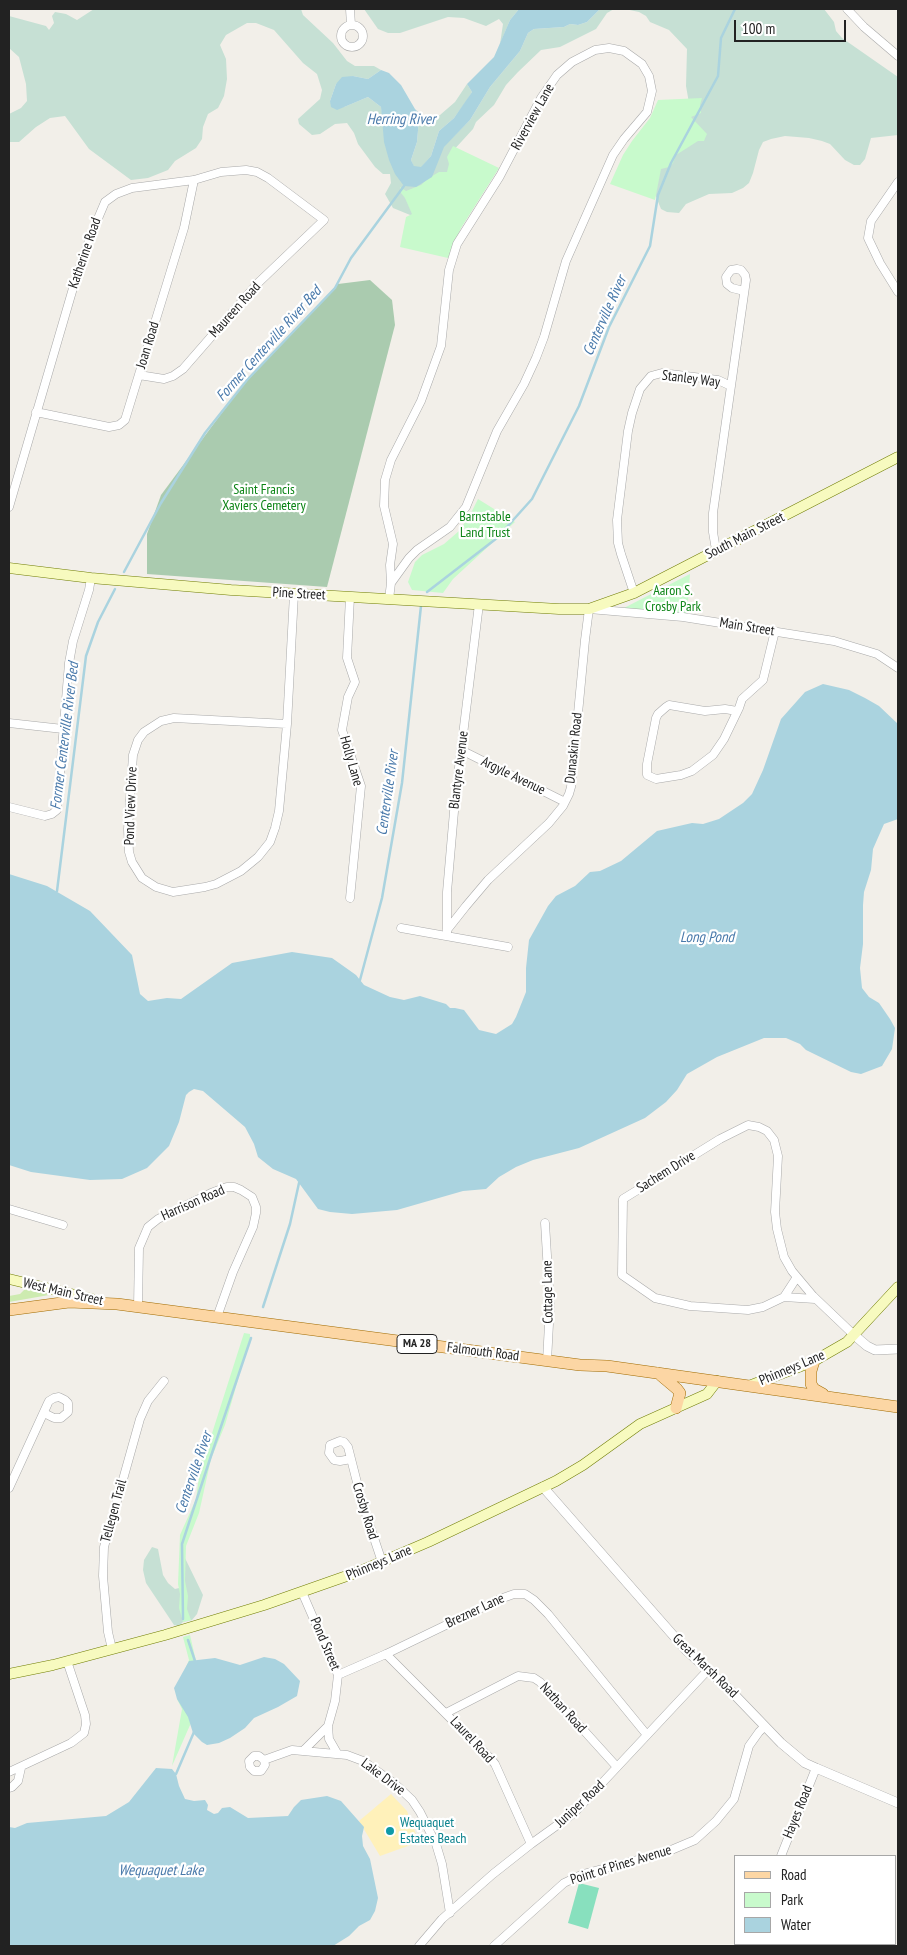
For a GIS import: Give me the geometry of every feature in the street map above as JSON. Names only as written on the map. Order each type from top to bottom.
[{"type":"main road","name":"South Main Street","points":[[589,609],[634,593],[898,457]]},
{"type":"main road","name":"Pine Street","points":[[9,568],[91,578],[294,594],[589,609]]},
{"type":"main road","name":"West Main Street","points":[[9,1279],[117,1304]]},
{"type":"main road","name":"Phinneys Lane","points":[[749,1386],[814,1361],[847,1342],[898,1287]]},
{"type":"main road","name":"Falmouth Road","points":[[9,1310],[69,1302],[117,1304],[547,1361],[658,1373],[898,1407]]},
{"type":"main road","points":[[814,1361],[810,1377],[814,1389],[832,1397]]},
{"type":"main road","points":[[658,1373],[677,1389],[680,1394],[676,1408]]},
{"type":"main road","name":"Phinneys Lane","points":[[9,1674],[112,1649],[302,1592],[382,1562],[543,1488],[573,1472],[640,1424],[706,1394],[717,1381]]},
{"type":"street","points":[[350,9],[352,25]]},
{"type":"street","points":[[847,9],[864,27],[898,56]]},
{"type":"street","name":"Riverview Lane","points":[[389,599],[393,544],[384,506],[385,480],[391,460],[422,401],[441,346],[449,270],[457,244],[500,176],[541,98],[557,75],[572,62],[595,50],[609,48],[624,51],[642,64],[649,76],[652,91],[647,112],[613,155],[566,261],[536,358],[524,384],[497,431],[466,507],[450,527],[413,554],[391,582]]},
{"type":"street","name":"Katherine Road","points":[[9,507],[76,278],[102,207],[111,197],[132,188],[194,180],[220,172],[241,170],[257,172],[274,182],[324,220]]},
{"type":"street","name":"Joan Road","points":[[36,412],[100,426],[116,426],[122,423],[126,416],[184,228],[194,180]]},
{"type":"street","points":[[898,182],[871,221],[868,238],[880,263],[898,292]]},
{"type":"street","name":"Maureen Road","points":[[139,375],[164,380],[174,376],[183,369],[258,283],[324,220]]},
{"type":"street","points":[[732,386],[744,291]]},
{"type":"street","name":"Stanley Way","points":[[634,593],[619,548],[617,520],[632,413],[640,389],[651,376],[662,373],[723,381],[732,386],[713,513],[713,532],[716,550]]},
{"type":"street","points":[[9,807],[45,816],[57,810],[69,663],[73,641],[91,578]]},
{"type":"street","name":"Pond View Drive","points":[[287,724],[174,718],[154,724],[144,732],[138,740],[133,755],[128,829],[132,862],[142,878],[148,883],[173,892],[216,884],[231,877],[258,857],[270,842],[279,811],[287,724],[294,594]]},
{"type":"street","name":"Holly Lane","points":[[350,597],[347,658],[355,682],[348,697],[342,730],[360,786],[350,898]]},
{"type":"street","name":"Blantyre Avenue","points":[[447,933],[447,892],[478,604]]},
{"type":"street","name":"Main Street","points":[[589,609],[683,618],[834,640],[877,654],[898,668]]},
{"type":"street","name":"Dunaskin Road","points":[[447,933],[488,880],[549,824],[565,802],[571,787],[584,640],[589,609]]},
{"type":"street","points":[[737,711],[724,709],[704,711],[669,705],[666,707],[656,718],[647,764],[647,775],[656,779],[670,778],[692,772],[713,755],[724,739],[737,711],[742,699],[764,680],[775,631]]},
{"type":"street","points":[[9,723],[63,729]]},
{"type":"street","name":"Argyle Avenue","points":[[461,750],[565,802]]},
{"type":"street","points":[[401,928],[447,933],[508,948]]},
{"type":"street","name":"Sachem Drive","points":[[815,1298],[784,1297],[763,1307],[748,1310],[690,1306],[655,1298],[622,1275],[623,1199],[720,1139],[748,1125],[767,1131],[774,1140],[778,1156],[775,1195],[777,1229],[784,1257],[797,1277],[815,1298],[854,1335]]},
{"type":"street","name":"Harrison Road","points":[[138,1307],[138,1248],[148,1227],[158,1219],[211,1193],[227,1187],[234,1187],[252,1197],[256,1213],[253,1227],[216,1317]]},
{"type":"street","points":[[9,1209],[62,1225]]},
{"type":"street","name":"Cottage Lane","points":[[544,1223],[550,1305],[547,1361]]},
{"type":"street","points":[[784,1297],[797,1277]]},
{"type":"street","points":[[854,1335],[875,1350],[898,1349]]},
{"type":"street","name":"Tellegen Trail","points":[[112,1649],[108,1632],[103,1576],[104,1547],[140,1419],[148,1401],[164,1381]]},
{"type":"street","points":[[9,1488],[44,1413]]},
{"type":"street","name":"Crosby Road","points":[[351,1459],[367,1519],[382,1562]]},
{"type":"street","name":"Great Marsh Road","points":[[543,1488],[674,1637],[730,1690],[764,1727],[794,1754],[816,1768],[898,1803]]},
{"type":"street","name":"Pond Street","points":[[302,1592],[338,1675],[335,1701],[328,1726]]},
{"type":"street","name":"Brezner Lane","points":[[338,1675],[500,1599],[514,1594],[524,1594],[534,1600],[548,1614],[647,1735]]},
{"type":"street","name":"Laurel Road","points":[[386,1654],[495,1764],[531,1844]]},
{"type":"street","points":[[9,1772],[71,1744],[84,1733],[85,1715],[67,1661]]},
{"type":"street","name":"Juniper Road","points":[[419,1946],[450,1912],[531,1844],[574,1814],[708,1670]]},
{"type":"street","name":"Nathan Road","points":[[446,1713],[518,1676],[534,1678],[540,1682],[616,1767]]},
{"type":"street","points":[[304,1750],[328,1726]]},
{"type":"street","points":[[328,1726],[329,1739],[337,1753]]},
{"type":"street","name":"Point of Pines Avenue","points":[[494,1946],[564,1883],[583,1874],[664,1853],[694,1840],[716,1821],[734,1799],[749,1746],[758,1732],[764,1727]]},
{"type":"street","name":"Lake Drive","points":[[264,1760],[287,1751],[304,1750],[337,1753],[356,1758],[371,1766],[404,1792],[420,1812],[432,1833],[440,1856],[450,1912]]},
{"type":"street","points":[[9,1788],[18,1781],[21,1768]]},
{"type":"street","name":"Hayes Road","points":[[781,1855],[816,1768]]},
{"type":"green space","points":[[94,9],[301,9],[303,15],[333,43],[347,61],[355,66],[374,66],[381,70],[368,79],[353,76],[336,84],[330,101],[344,107],[368,97],[381,107],[404,186],[470,120],[490,87],[520,51],[528,33],[534,29],[564,27],[570,24],[578,25],[587,22],[600,9],[614,9],[607,13],[596,29],[560,47],[541,50],[518,72],[506,85],[494,105],[476,122],[473,129],[451,153],[452,169],[415,217],[393,208],[385,194],[391,183],[390,174],[383,174],[375,167],[358,144],[354,133],[347,123],[335,124],[320,134],[312,135],[299,124],[298,119],[320,99],[322,90],[317,74],[303,63],[274,30],[256,23],[247,23],[226,35],[220,45],[226,59],[227,79],[224,96],[218,108],[208,114],[203,127],[202,139],[196,148],[175,161],[168,170],[148,178],[131,180],[89,149],[65,116],[50,118],[19,142],[9,142],[9,114],[21,108],[27,101],[26,84],[19,57],[9,48],[9,16],[46,26],[49,30],[54,23],[52,16],[55,12],[66,14],[77,20]]},
{"type":"green space","points":[[364,9],[519,9],[510,20],[500,44],[503,24],[499,19],[486,26],[464,18],[448,17],[400,33],[388,33],[378,29]]},
{"type":"green space","points":[[625,9],[824,9],[834,22],[836,31],[842,38],[898,77],[898,135],[871,138],[865,159],[860,165],[854,165],[845,160],[830,144],[822,141],[785,136],[771,139],[763,142],[749,183],[743,188],[732,193],[709,194],[686,204],[679,213],[667,212],[661,209],[655,194],[656,173],[689,103],[686,86],[687,49],[669,30],[650,22],[646,16],[639,12]]},
{"type":"green space","points":[[467,84],[472,92],[466,102],[454,118],[439,131],[431,156],[421,168],[414,167],[411,160],[417,142],[419,119],[440,115],[455,102]]},
{"type":"green space","points":[[702,98],[700,105],[701,113],[691,117],[707,134],[704,141],[698,141],[676,155],[669,167],[661,169],[655,200],[610,184],[623,155],[650,118],[658,100]]},
{"type":"green space","points":[[453,146],[499,168],[461,228],[448,258],[400,247],[406,217],[412,214],[401,193],[400,187],[406,191],[421,185],[439,172],[447,172],[449,164],[447,157]]},
{"type":"green space","name":"Saint Francis Xaviers Cemetery","points":[[370,280],[392,300],[395,325],[327,587],[147,574],[147,534],[161,495],[241,387],[338,284]]},
{"type":"green space","name":"Barnstable Land Trust","points":[[478,499],[515,522],[453,579],[443,593],[412,590],[408,582],[415,562],[422,555],[444,544],[459,531]]},
{"type":"green space","name":"Aaron S. Crosby Park","points":[[690,574],[687,616],[624,608]]},
{"type":"green space","points":[[26,1288],[49,1295],[9,1302],[9,1296],[20,1294]]},
{"type":"green space","points":[[244,1333],[250,1334],[250,1338],[225,1425],[211,1459],[199,1513],[186,1546],[185,1581],[188,1596],[187,1609],[191,1620],[183,1622],[179,1608],[180,1594],[178,1584],[180,1535],[196,1499],[201,1462],[207,1449]]},
{"type":"green space","points":[[152,1547],[158,1549],[163,1575],[175,1589],[179,1588],[179,1558],[184,1556],[203,1595],[197,1614],[192,1620],[183,1622],[179,1626],[174,1625],[146,1583],[143,1570],[144,1560]]},
{"type":"green space","points":[[190,1635],[196,1661],[194,1716],[172,1766],[182,1709],[177,1699],[179,1684],[189,1660],[183,1637]]},
{"type":"green space","points":[[579,1883],[599,1888],[588,1929],[568,1923]]},
{"type":"sand","name":"Wequaquet Estates Beach","points":[[391,1794],[407,1811],[419,1842],[380,1856],[359,1821]]},
{"type":"water","name":"Herring River","points":[[519,9],[600,9],[587,22],[578,25],[570,24],[564,27],[534,29],[528,33],[520,51],[490,87],[470,120],[444,147],[432,177],[416,187],[404,186],[395,174],[384,142],[381,107],[368,97],[337,110],[331,107],[330,101],[336,84],[342,77],[353,76],[368,79],[381,70],[389,73],[401,85],[415,109],[423,117],[419,119],[417,142],[411,160],[414,166],[421,167],[431,156],[439,131],[454,118],[472,92],[467,84],[494,57],[510,20]]},
{"type":"water","name":"Long Pond","points":[[823,684],[849,690],[865,698],[879,706],[898,724],[898,819],[884,824],[873,849],[871,870],[864,892],[863,944],[860,968],[862,988],[869,997],[879,1003],[895,1028],[892,1049],[882,1066],[861,1074],[851,1072],[786,1038],[764,1038],[717,1057],[687,1074],[677,1090],[666,1102],[645,1118],[579,1148],[533,1160],[516,1167],[499,1177],[486,1189],[463,1191],[397,1210],[352,1214],[318,1209],[296,1179],[273,1169],[258,1157],[245,1127],[203,1091],[194,1089],[186,1095],[179,1122],[169,1146],[147,1168],[122,1179],[90,1180],[31,1172],[9,1165],[9,874],[47,886],[90,911],[132,955],[140,994],[148,1001],[167,998],[181,999],[232,963],[292,952],[332,958],[356,975],[364,985],[390,997],[404,1000],[420,996],[446,1004],[450,1008],[464,1010],[479,1030],[496,1034],[512,1024],[516,1017],[526,992],[529,940],[548,906],[556,896],[575,886],[590,872],[600,871],[621,861],[657,831],[692,823],[703,824],[719,819],[743,803],[752,794],[763,770],[781,719],[805,692]]},
{"type":"water","points":[[264,1657],[275,1659],[284,1664],[300,1681],[297,1696],[254,1718],[245,1728],[230,1738],[219,1743],[207,1745],[202,1742],[193,1733],[188,1717],[177,1699],[174,1688],[189,1661],[215,1658],[240,1665]]},
{"type":"water","name":"Wequaquet Lake","points":[[156,1768],[172,1769],[176,1774],[185,1799],[194,1801],[205,1800],[208,1805],[207,1810],[214,1814],[218,1813],[222,1808],[230,1807],[248,1818],[288,1816],[301,1800],[327,1796],[341,1801],[364,1827],[362,1836],[363,1846],[370,1859],[378,1898],[375,1911],[370,1920],[333,1946],[9,1946],[9,1827],[15,1828],[27,1823],[106,1816],[129,1802]]},
{"type":"waterway","name":"Centerville River","points":[[427,592],[497,538],[532,499],[579,406],[609,327],[650,246],[658,195],[671,163],[718,76],[721,38],[735,9]]},
{"type":"waterway","name":"Former Centerville River Bed","points":[[124,572],[161,503],[205,433],[247,380],[335,288],[351,258],[404,186]]},
{"type":"waterway","name":"Former Centerville River Bed","points":[[57,891],[86,656],[98,622],[115,589]]},
{"type":"waterway","name":"Centerville River","points":[[360,980],[382,898],[402,783],[421,606]]},
{"type":"waterway","name":"Centerville River","points":[[263,1307],[290,1224],[299,1183]]},
{"type":"waterway","name":"Centerville River","points":[[183,1619],[182,1544],[251,1338]]},
{"type":"waterway","name":"Centerville River","points":[[188,1640],[196,1664]]},
{"type":"waterway","name":"Centerville River","points":[[176,1774],[194,1732]]},
{"type":"place","name":"Wequaquet Estates Beach","points":[[390,1831]]}]
